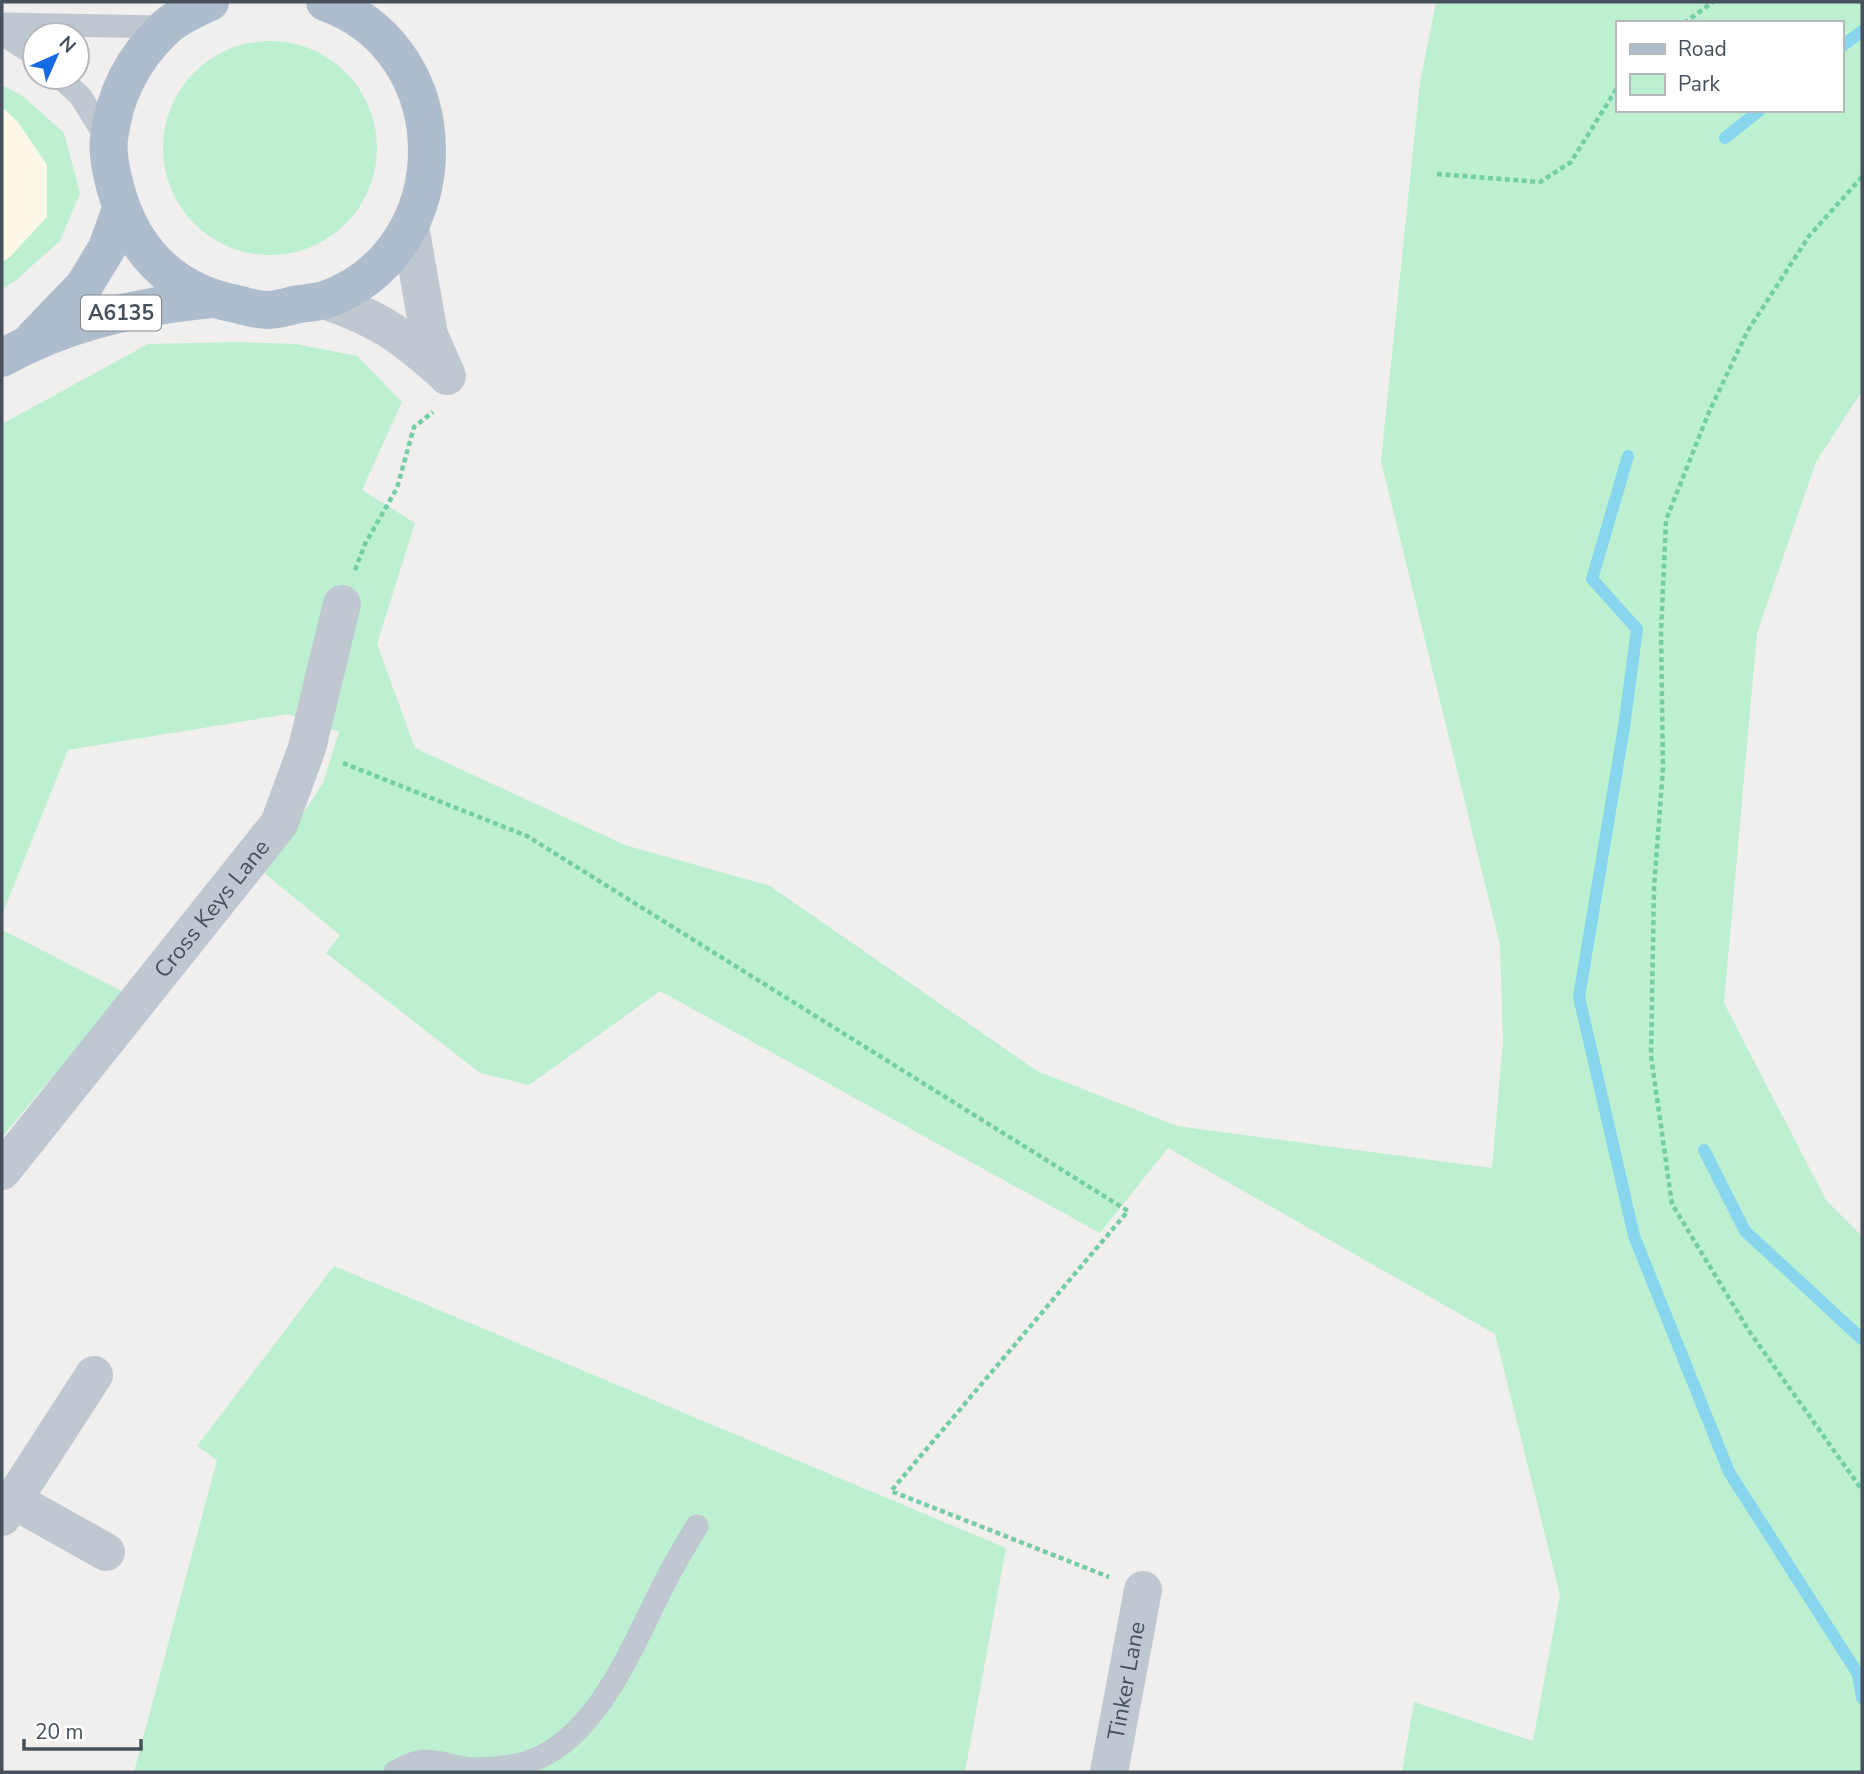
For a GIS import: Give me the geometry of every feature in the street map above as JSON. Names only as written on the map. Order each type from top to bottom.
[{"type":"main road","points":[[210,2],[187,12],[166,27],[135,62],[118,95],[108,141],[110,170],[121,209],[136,238],[156,263],[181,284],[211,299],[267,310],[324,300],[358,283],[387,257],[410,226],[424,191],[429,155],[425,119],[414,83],[395,52],[363,14],[325,2]]},
{"type":"main road","name":"A6135","points":[[17,349],[84,286],[107,248],[121,209]]},
{"type":"main road","name":"A6135","points":[[17,349],[112,315],[169,303],[211,299]]},
{"type":"street","points":[[324,300],[357,311],[387,326],[447,376],[429,335],[410,226]]},
{"type":"street","name":"Cross Keys Lane","points":[[2,1171],[279,824],[307,748],[342,604]]},
{"type":"street","points":[[94,1375],[7,1509],[106,1552]]},
{"type":"street","name":"Tinker Lane","points":[[1109,1772],[1143,1590]]},
{"type":"lane","points":[[2,24],[166,27]]},
{"type":"lane","points":[[2,34],[21,46]]},
{"type":"lane","points":[[75,91],[108,141]]},
{"type":"lane","points":[[395,1772],[406,1765],[430,1760],[472,1769],[525,1763],[555,1748],[584,1725],[625,1663],[666,1579],[697,1526]]},
{"type":"path","points":[[1687,21],[1713,2]]},
{"type":"path","points":[[1437,174],[1540,182],[1571,162],[1616,90]]},
{"type":"path","points":[[1862,177],[1810,236],[1747,332],[1709,412],[1666,520],[1661,632],[1663,768],[1654,888],[1651,1056],[1672,1204],[1749,1331],[1862,1490]]},
{"type":"path","points":[[342,604],[365,544],[397,488],[414,427]]},
{"type":"path","points":[[307,748],[527,836],[1128,1211],[891,1491],[1143,1590]]},
{"type":"shaded area","points":[[2,107],[18,121],[47,165],[47,217],[10,257],[2,262]]},
{"type":"green space","points":[[1436,2],[1862,2],[1862,391],[1816,462],[1757,633],[1724,1003],[1826,1200],[1862,1236],[1862,1772],[1402,1772],[1414,1702],[1533,1741],[1560,1595],[1495,1334],[1168,1148],[1100,1233],[660,991],[529,1085],[480,1073],[326,953],[340,935],[264,873],[323,783],[339,732],[288,714],[68,750],[2,915],[2,424],[148,344],[296,344],[357,356],[402,402],[362,490],[415,523],[377,644],[415,748],[625,845],[770,886],[1037,1071],[1177,1126],[1492,1168],[1503,1041],[1500,945],[1381,461],[1420,82]]},
{"type":"green space","points":[[270,41],[291,43],[311,50],[329,59],[345,73],[359,89],[368,107],[375,127],[375,169],[368,189],[359,207],[345,223],[329,237],[311,246],[291,253],[270,255],[249,253],[229,246],[211,237],[195,223],[181,207],[172,189],[165,169],[163,148],[165,127],[172,107],[181,89],[195,73],[211,59],[229,50],[249,43]]},
{"type":"green space","points":[[2,85],[23,96],[64,133],[80,193],[60,241],[15,281],[2,289],[2,262],[10,257],[47,217],[47,165],[18,122],[2,107]]},
{"type":"green space","points":[[2,930],[124,992],[2,1137]]},
{"type":"green space","points":[[334,1266],[1006,1548],[965,1772],[134,1772],[217,1460],[197,1446]]},
{"type":"waterway","points":[[1843,45],[1862,31]]},
{"type":"waterway","points":[[1725,138],[1758,112]]},
{"type":"waterway","points":[[1628,456],[1592,579],[1637,629],[1624,727],[1579,997],[1634,1236],[1729,1472],[1858,1674],[1862,1698]]},
{"type":"waterway","points":[[1704,1150],[1745,1231],[1862,1339]]}]
